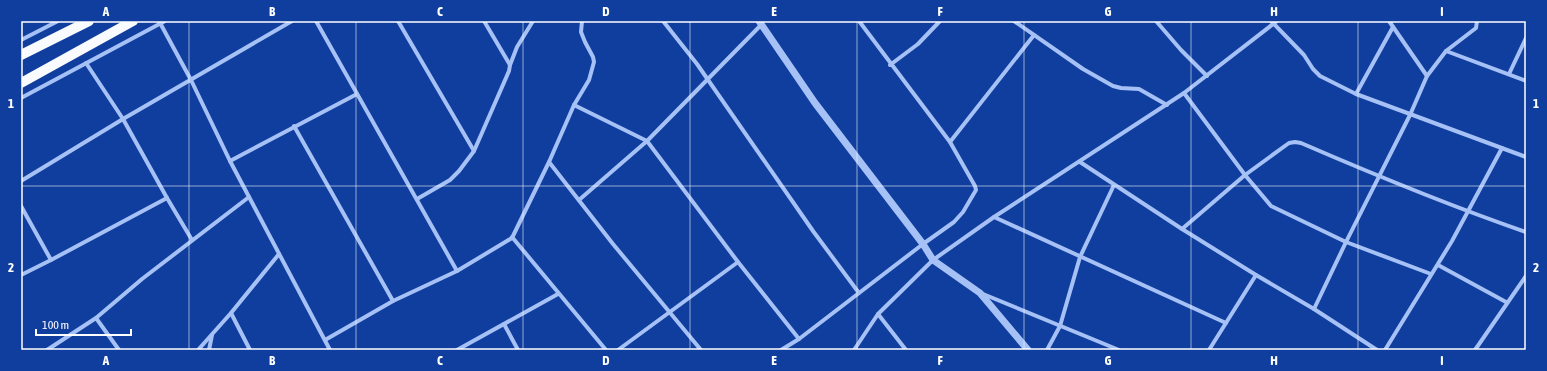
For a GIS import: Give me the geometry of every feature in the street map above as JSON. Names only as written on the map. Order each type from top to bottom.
[{"type":"highway","points":[[21,55],[89,21]]},
{"type":"highway","points":[[21,82],[133,21]]},
{"type":"street","points":[[21,40],[58,21]]},
{"type":"street","points":[[21,98],[160,22],[165,21]]},
{"type":"street","points":[[21,181],[123,119],[292,21]]},
{"type":"street","points":[[316,21],[418,199],[457,271]]},
{"type":"street","points":[[398,21],[474,151]]},
{"type":"street","points":[[484,21],[510,65]]},
{"type":"street","points":[[418,199],[450,180],[459,172],[474,151],[517,47],[533,21]]},
{"type":"street","points":[[325,340],[393,302],[457,271],[512,237],[550,162],[574,105],[590,80],[594,57],[581,32],[582,21]]},
{"type":"street","points":[[663,21],[708,79],[813,231],[859,293]]},
{"type":"street","points":[[781,350],[799,339],[954,222],[963,212],[976,190],[950,142],[858,21]]},
{"type":"street","points":[[890,65],[918,44],[939,21]]},
{"type":"street","points":[[1014,21],[1083,69],[1113,86],[1121,88],[1139,88],[1167,105]]},
{"type":"street","points":[[1156,21],[1181,50],[1207,76]]},
{"type":"street","points":[[1389,21],[1427,76]]},
{"type":"street","points":[[1314,309],[1410,115],[1427,76],[1446,51],[1476,28],[1477,21]]},
{"type":"street","points":[[160,22],[191,80],[230,161],[330,350]]},
{"type":"street","points":[[854,350],[878,314],[933,260],[994,217],[1167,105],[1207,76],[1274,22],[1304,55],[1313,69],[1320,76],[1356,94],[1526,157]]},
{"type":"street","points":[[579,200],[647,141],[760,23],[815,103],[923,244],[933,260],[980,293],[1119,350]]},
{"type":"street","points":[[1356,94],[1393,27]]},
{"type":"street","points":[[950,142],[1034,35]]},
{"type":"street","points":[[1509,74],[1526,38]]},
{"type":"street","points":[[1446,51],[1526,81]]},
{"type":"street","points":[[86,63],[123,119],[166,198],[192,240]]},
{"type":"street","points":[[1184,93],[1245,175],[1271,206],[1346,242],[1431,274]]},
{"type":"street","points":[[230,161],[357,94]]},
{"type":"street","points":[[574,105],[647,141],[738,262],[799,339]]},
{"type":"street","points":[[294,126],[393,302]]},
{"type":"street","points":[[1182,230],[1245,175],[1288,143],[1295,142],[1302,143],[1378,177],[1468,212],[1526,232]]},
{"type":"street","points":[[1385,350],[1438,265],[1502,148]]},
{"type":"street","points":[[550,162],[701,350]]},
{"type":"street","points":[[1080,162],[1182,230],[1314,309],[1377,350]]},
{"type":"street","points":[[1048,350],[1060,326],[1080,257],[1114,185]]},
{"type":"street","points":[[47,350],[96,318],[142,279],[249,196]]},
{"type":"street","points":[[21,275],[52,260],[166,198]]},
{"type":"street","points":[[21,206],[52,260]]},
{"type":"street","points":[[994,217],[1226,323]]},
{"type":"street","points":[[512,237],[606,350]]},
{"type":"street","points":[[198,350],[231,313],[279,254]]},
{"type":"street","points":[[618,350],[738,262]]},
{"type":"street","points":[[1438,265],[1506,302]]},
{"type":"street","points":[[1209,350],[1256,275]]},
{"type":"street","points":[[1475,350],[1506,302],[1526,276]]},
{"type":"street","points":[[1521,283],[1526,287]]},
{"type":"street","points":[[980,293],[1028,350]]},
{"type":"street","points":[[457,350],[558,294]]},
{"type":"street","points":[[231,313],[250,350]]},
{"type":"street","points":[[878,314],[906,350]]},
{"type":"street","points":[[96,318],[119,350]]},
{"type":"street","points":[[504,324],[518,350]]},
{"type":"street","points":[[209,350],[212,334]]}]
